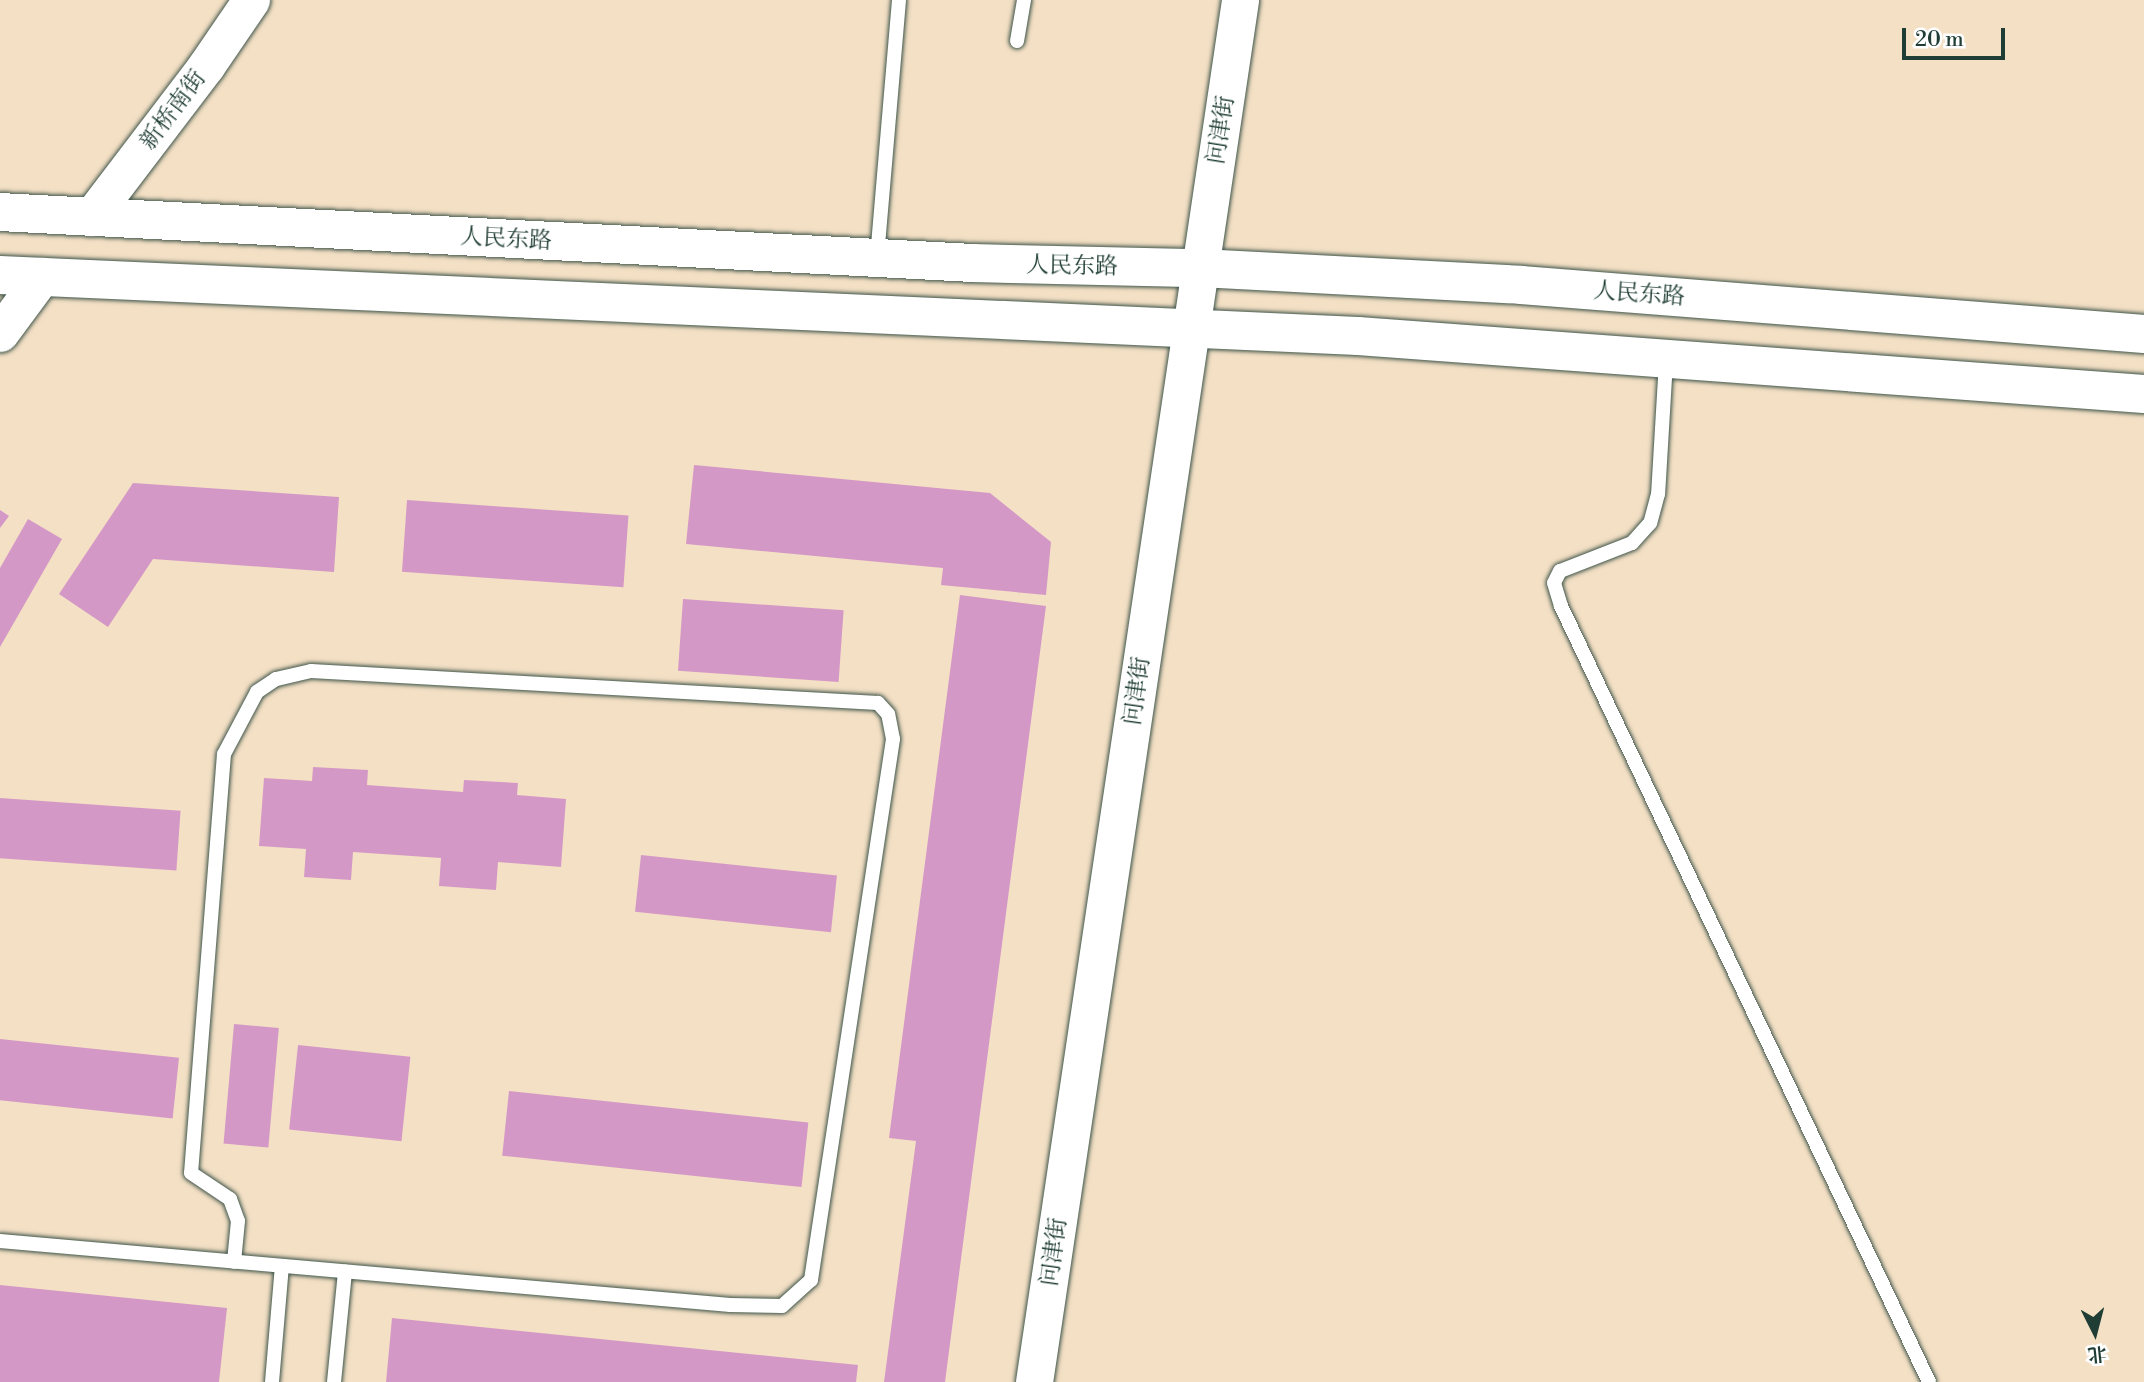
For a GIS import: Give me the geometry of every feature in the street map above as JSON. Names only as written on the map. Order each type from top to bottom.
[{"type":"main road","name":"人民东路","points":[[0,212],[877,258],[1200,268],[1521,285],[2144,334]]},
{"type":"main road","points":[[0,275],[1191,328],[2144,394]]},
{"type":"street","name":"新桥南街","points":[[91,217],[206,66],[251,0]]},
{"type":"street","name":"问津街","points":[[1034,1382],[1241,0]]},
{"type":"street","points":[[0,333],[42,276]]},
{"type":"lane","points":[[877,258],[899,0]]},
{"type":"lane","points":[[1017,41],[1024,0]]},
{"type":"lane","points":[[1666,359],[1658,494],[1650,523],[1632,543],[1560,571],[1554,583],[1561,606],[1929,1382]]},
{"type":"lane","points":[[0,1241],[345,1272],[730,1306],[782,1306],[811,1280],[893,739],[888,714],[878,703],[312,671],[276,679],[257,692],[224,754],[191,1173],[230,1199],[238,1221],[234,1262]]},
{"type":"lane","points":[[272,1382],[282,1266]]},
{"type":"lane","points":[[334,1382],[345,1272]]},
{"type":"building","points":[[694,465],[990,493],[1051,542],[1046,595],[941,585],[943,568],[686,544]]},
{"type":"building","points":[[133,483],[339,497],[334,572],[153,559],[108,627],[59,594]]},
{"type":"building","points":[[407,500],[628,515],[623,587],[402,572]]},
{"type":"building","points":[[0,510],[9,516],[0,528]]},
{"type":"building","points":[[28,519],[62,539],[0,647],[0,568]]},
{"type":"building","points":[[960,595],[1046,606],[945,1382],[884,1382],[916,1141],[889,1138]]},
{"type":"building","points":[[683,599],[844,610],[839,682],[678,671]]},
{"type":"building","points":[[313,767],[368,770],[367,785],[463,792],[464,780],[518,783],[517,795],[566,799],[561,867],[498,862],[496,890],[439,886],[441,858],[353,852],[351,880],[304,877],[306,849],[259,846],[264,778],[312,781]]},
{"type":"building","points":[[0,798],[181,811],[176,870],[0,858]]},
{"type":"building","points":[[641,855],[837,876],[831,932],[635,912]]},
{"type":"building","points":[[234,1024],[279,1028],[268,1147],[224,1144]]},
{"type":"building","points":[[0,1039],[179,1058],[173,1118],[0,1100]]},
{"type":"building","points":[[298,1045],[410,1057],[401,1141],[289,1130]]},
{"type":"building","points":[[509,1091],[808,1122],[802,1187],[502,1156]]},
{"type":"building","points":[[0,1285],[227,1308],[219,1382],[0,1382]]},
{"type":"building","points":[[392,1318],[858,1365],[856,1382],[386,1382]]}]
